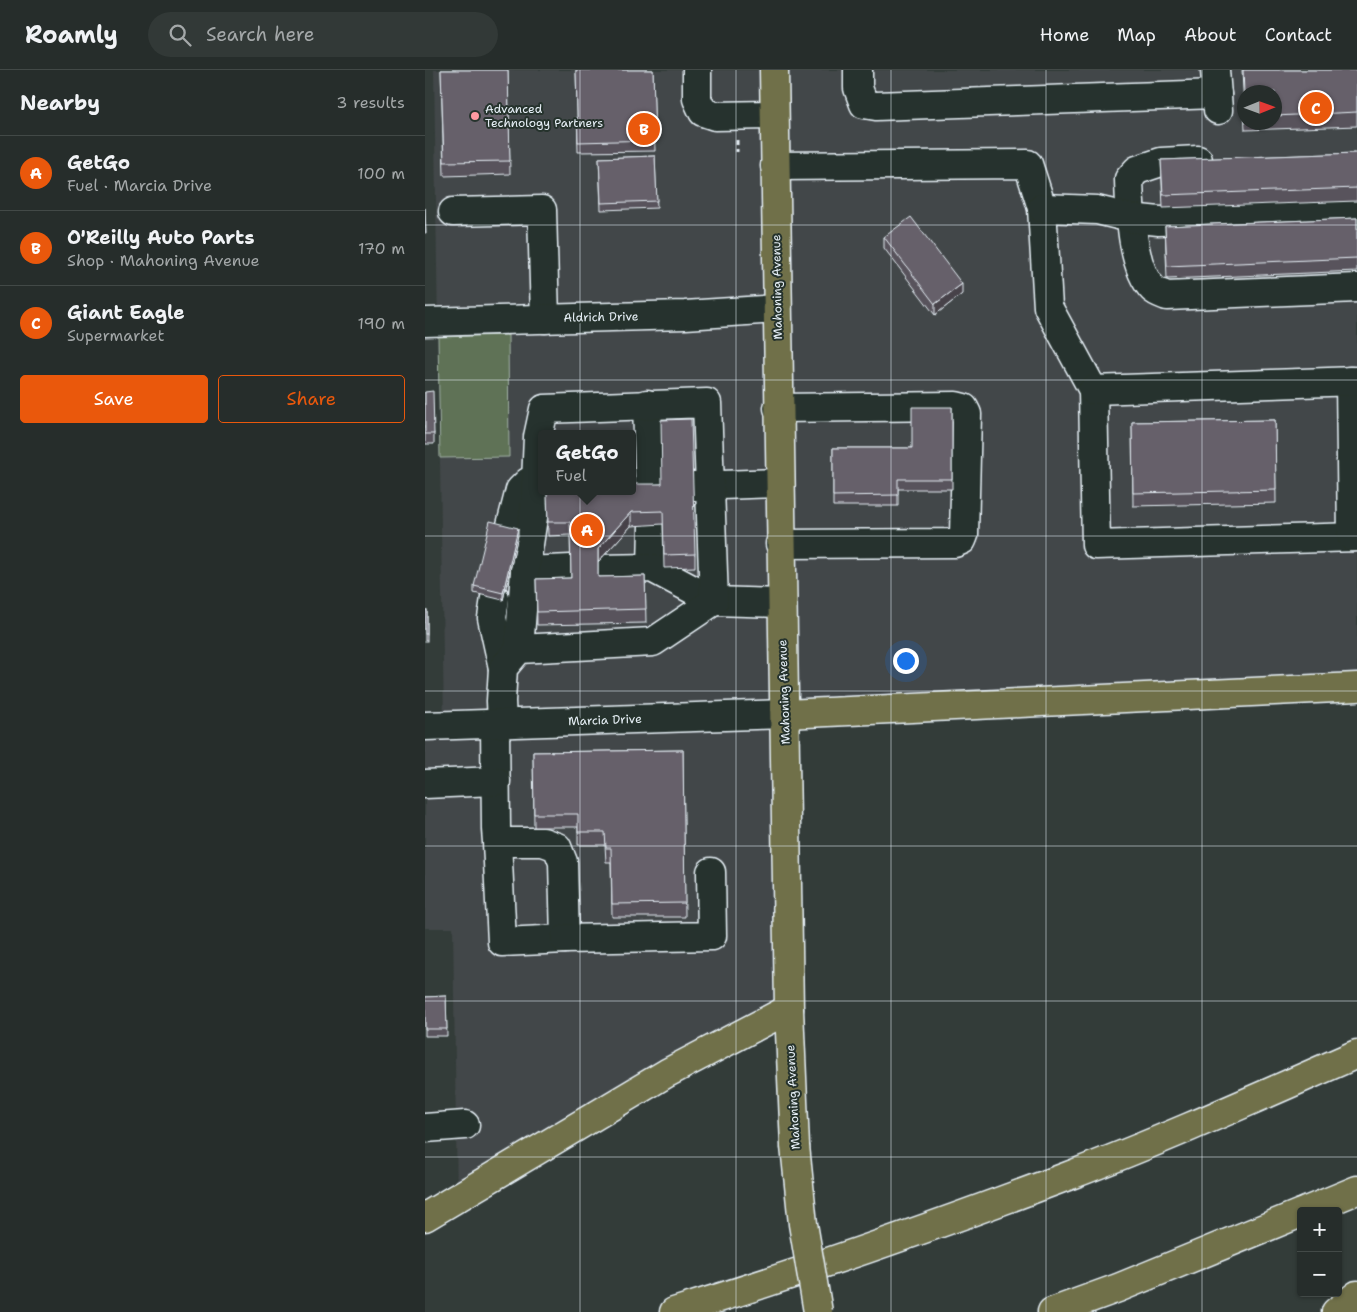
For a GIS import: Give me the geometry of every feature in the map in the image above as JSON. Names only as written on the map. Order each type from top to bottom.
[{"type":"main road","name":"Mahoning Avenue","points":[[773,70],[789,1009],[795,1146],[803,1224],[818,1312]]},
{"type":"main road","points":[[785,714],[1357,687]]},
{"type":"main road","points":[[425,1217],[667,1073],[789,1009]]},
{"type":"main road","points":[[674,1312],[833,1261],[1069,1176],[1199,1123],[1357,1054]]},
{"type":"main road","points":[[1316,1207],[1357,1190]]},
{"type":"main road","points":[[1052,1312],[1118,1288],[1297,1215]]},
{"type":"main road","points":[[1337,1312],[1357,1296]]},
{"type":"street","points":[[697,70],[697,98],[703,112],[715,116],[774,116]]},
{"type":"street","points":[[858,70],[858,88],[864,104],[876,106],[1217,91]]},
{"type":"street","points":[[1220,160],[1161,162],[1137,170],[1129,179],[1131,218],[1136,254],[1144,277],[1154,290],[1167,296],[1357,288]]},
{"type":"street","points":[[775,166],[1028,164],[1042,208],[1048,307],[1093,390],[1096,545],[1354,537],[1354,381],[1093,390]]},
{"type":"street","points":[[1042,208],[1097,210],[1131,218],[1159,221],[1357,214]]},
{"type":"street","points":[[453,212],[542,210],[545,319]]},
{"type":"street","name":"Aldrich Drive","points":[[425,322],[685,316],[777,309]]},
{"type":"street","points":[[539,430],[543,409],[707,403],[701,453],[703,546],[714,601]]},
{"type":"street","points":[[647,404],[655,455],[654,491]]},
{"type":"street","points":[[779,408],[956,406],[964,408],[967,414],[964,535],[962,540],[955,543],[780,544]]},
{"type":"street","points":[[538,437],[535,504],[511,658],[501,700],[498,724],[496,781],[497,842],[502,942],[712,936],[711,872]]},
{"type":"street","points":[[509,533],[520,490],[536,474]]},
{"type":"street","points":[[702,498],[780,483]]},
{"type":"street","points":[[598,569],[625,579],[655,547],[714,601]]},
{"type":"street","points":[[525,571],[564,577]]},
{"type":"street","points":[[495,598],[492,618],[511,658]]},
{"type":"street","points":[[511,658],[576,635],[625,633],[653,642],[714,601],[781,603]]},
{"type":"street","name":"Marcia Drive","points":[[425,726],[785,714]]},
{"type":"street","points":[[425,784],[496,781]]},
{"type":"street","points":[[497,842],[543,842],[557,847],[563,862],[565,939]]},
{"type":"street","points":[[425,1128],[465,1125]]},
{"type":"shaded area","points":[[434,70],[1357,70],[1357,687],[786,714],[789,1009],[457,1199],[453,928],[425,928],[425,726],[444,726]]},
{"type":"green space","points":[[508,335],[509,457],[440,458],[438,337]]},
{"type":"building","points":[[441,70],[508,70],[510,161],[444,162]]},
{"type":"building","points":[[576,70],[653,70],[655,140],[578,142]]},
{"type":"building","points":[[1243,70],[1357,70],[1357,112],[1282,116],[1282,85],[1244,85]]},
{"type":"building","points":[[1357,153],[1357,188],[1163,195],[1161,160]]},
{"type":"building","points":[[655,156],[657,201],[601,203],[599,158]]},
{"type":"building","points":[[911,217],[962,284],[935,304],[884,237]]},
{"type":"building","points":[[1357,218],[1357,258],[1167,266],[1165,226]]},
{"type":"building","points":[[433,391],[434,434],[425,434],[425,392]]},
{"type":"building","points":[[912,407],[952,407],[952,479],[898,479],[898,495],[833,496],[833,448],[912,448]]},
{"type":"building","points":[[691,419],[695,554],[664,555],[663,511],[631,512],[598,549],[598,577],[645,576],[646,609],[537,612],[536,579],[571,578],[570,522],[548,522],[547,495],[636,495],[636,484],[662,484],[661,420]]},
{"type":"building","points":[[1275,420],[1276,490],[1133,493],[1132,422]]},
{"type":"building","points":[[490,521],[518,528],[503,593],[474,586]]},
{"type":"building","points":[[425,610],[427,610],[427,634],[425,634]]},
{"type":"building","points":[[683,750],[685,903],[612,904],[611,848],[606,848],[605,832],[578,832],[578,814],[534,814],[533,752]]},
{"type":"building","points":[[446,996],[447,1029],[425,1029],[425,997]]},
{"type":"place","name":"Giant Eagle","points":[[1316,108]]},
{"type":"place","name":"Advanced Technology Partners","points":[[475,116]]},
{"type":"place","name":"O'Reilly Auto Parts","points":[[644,129]]},
{"type":"place","name":"GetGo","points":[[587,530]]}]
